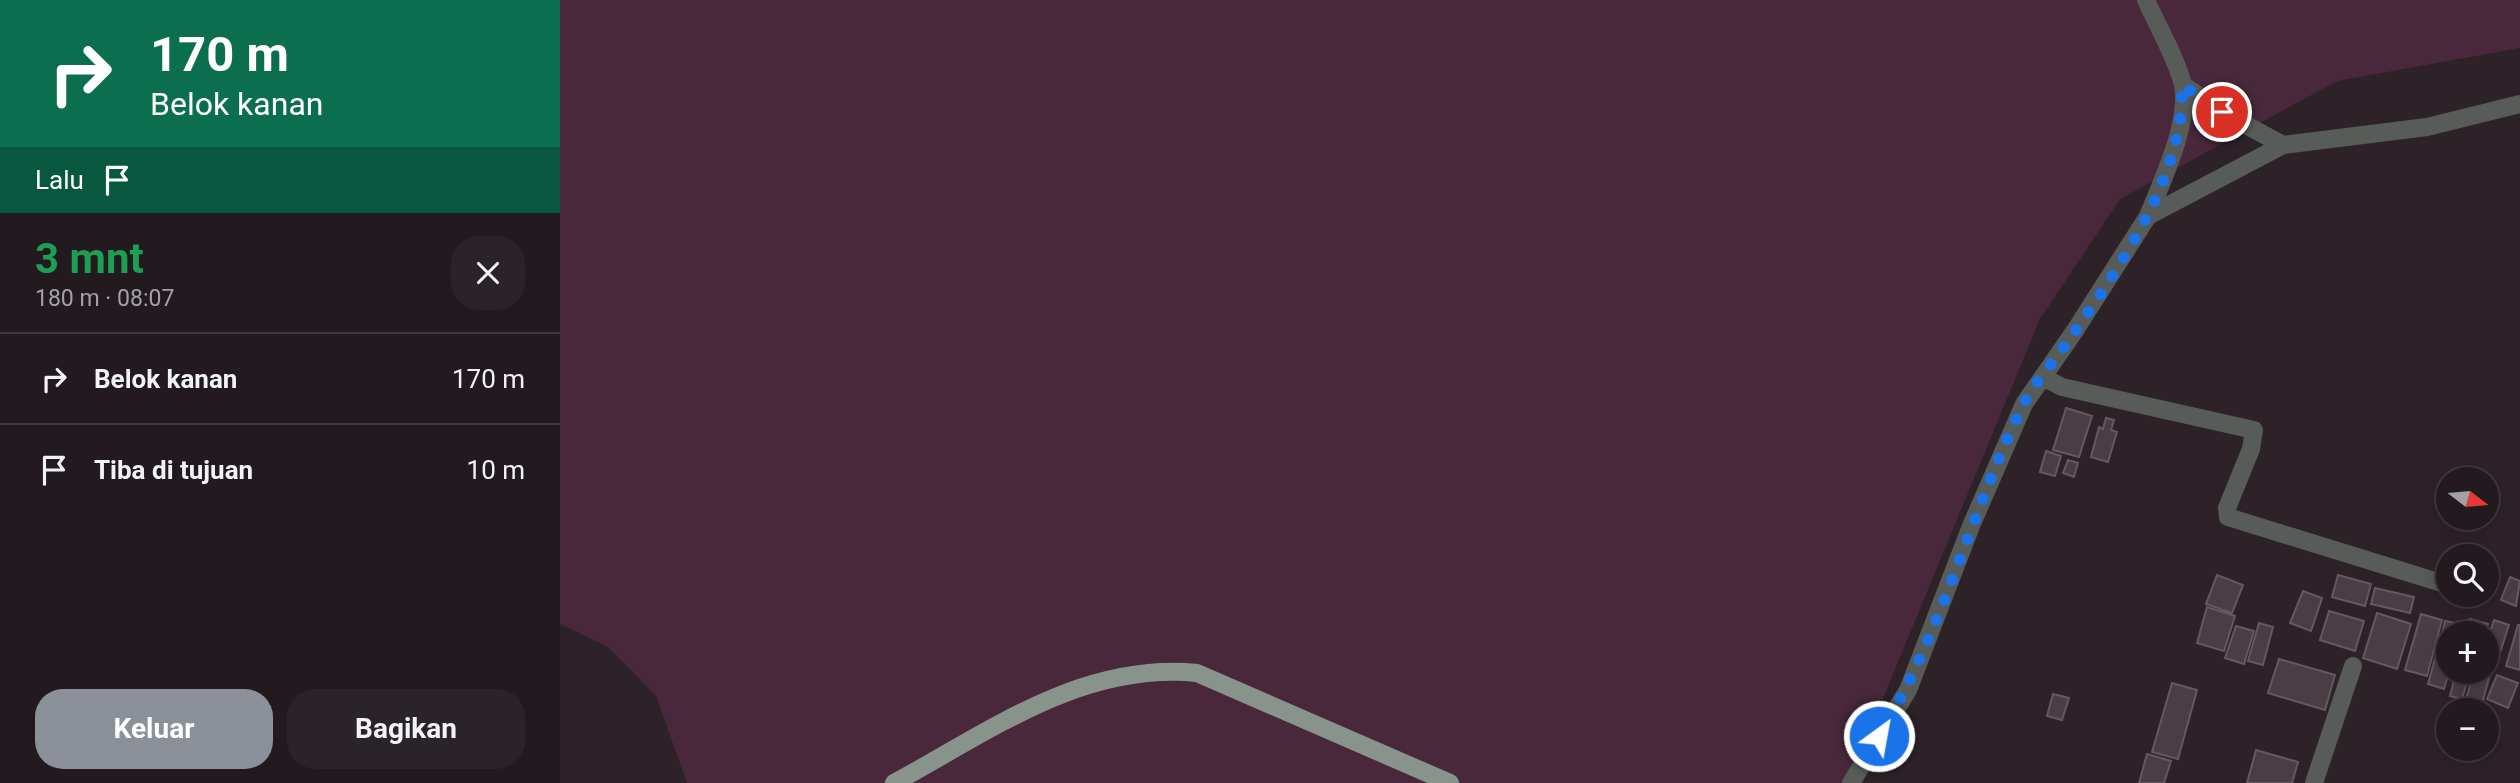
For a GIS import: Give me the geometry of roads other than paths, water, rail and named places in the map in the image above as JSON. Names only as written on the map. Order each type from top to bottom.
[{"type":"main road","points":[[894,783],[1072,688],[1137,673],[1168,670],[1197,673],[1450,783]]},
{"type":"street","points":[[1851,783],[1908,690],[2024,404],[2148,216],[2176,139],[2183,106],[2182,85],[2147,0]]},
{"type":"street","points":[[2182,85],[2222,112],[2283,145]]},
{"type":"street","points":[[2148,216],[2283,145],[2427,127],[2520,104]]},
{"type":"street","points":[[2043,377],[2062,387],[2085,393],[2253,430],[2251,449],[2227,508],[2228,517],[2436,581]]},
{"type":"street","points":[[2314,783],[2353,666]]}]
